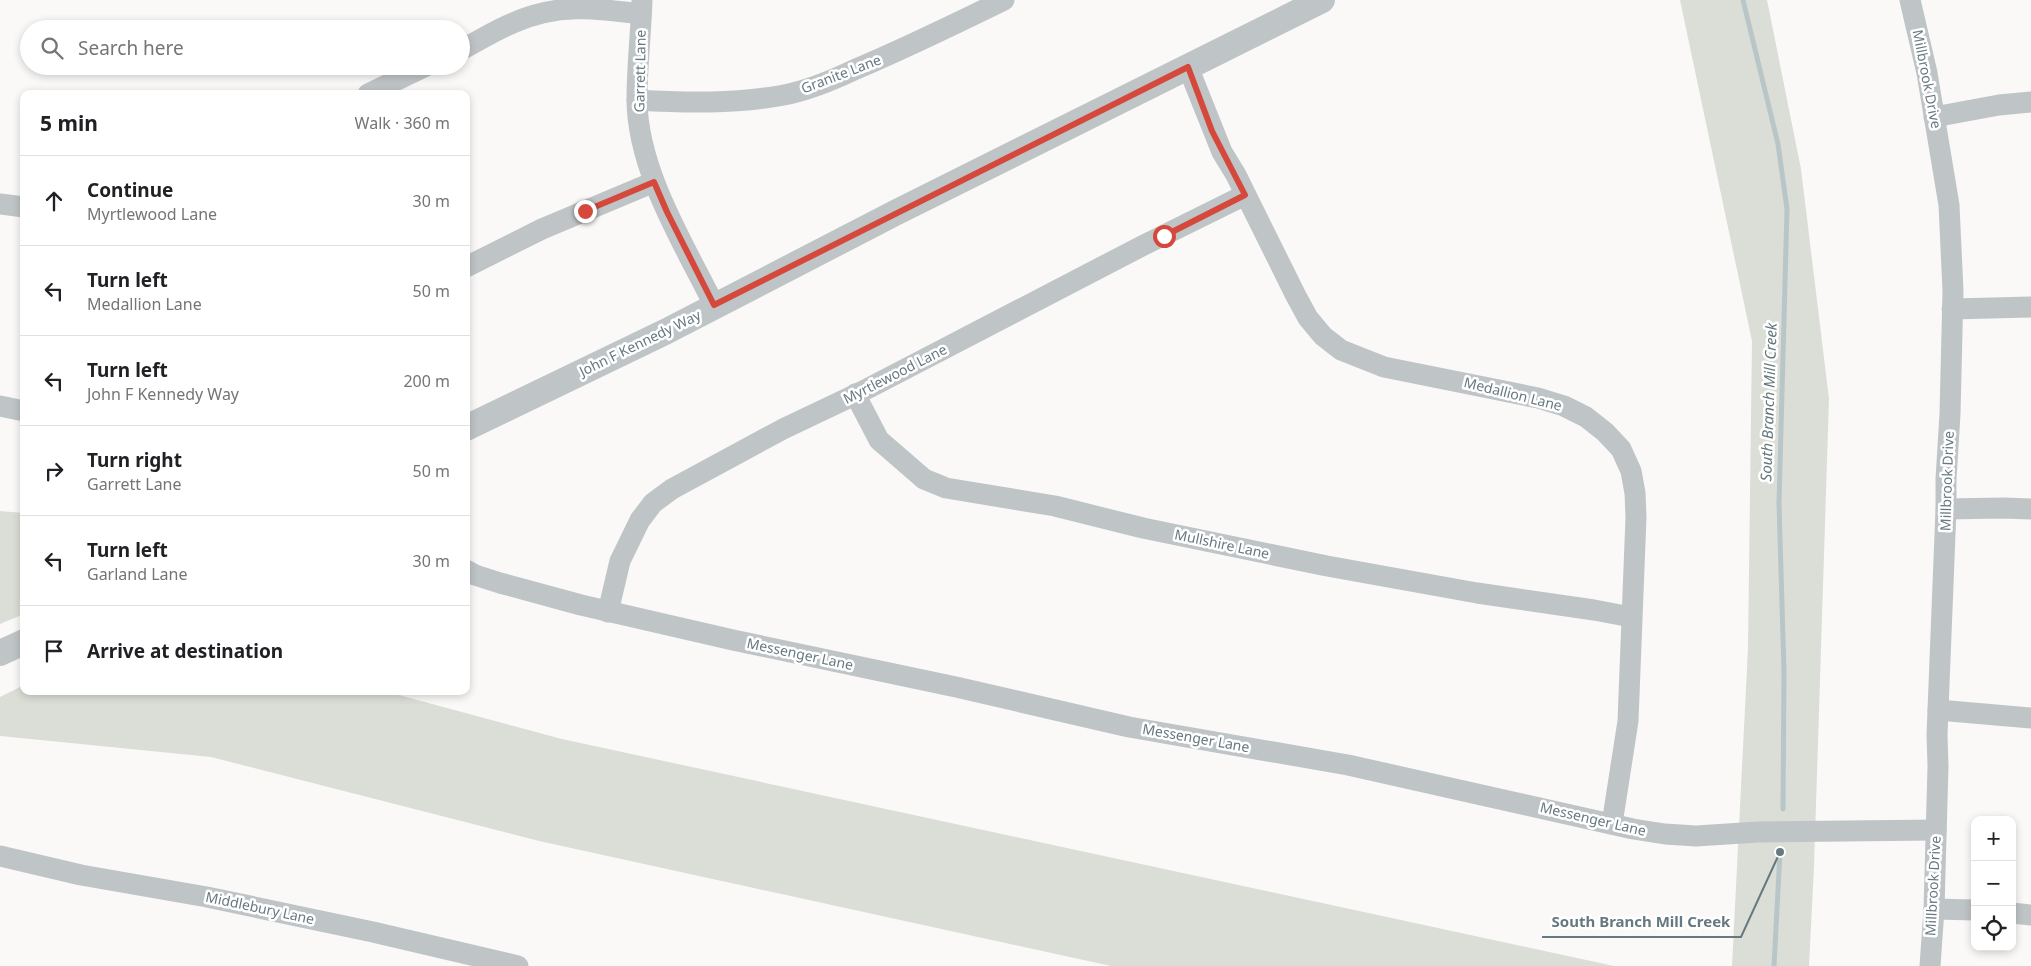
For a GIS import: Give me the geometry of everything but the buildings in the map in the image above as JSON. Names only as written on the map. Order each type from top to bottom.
[{"type":"street","name":"Granite Lane","points":[[637,100],[699,103],[740,101],[800,90],[832,81],[904,49],[1004,0]]},
{"type":"street","name":"John F Kennedy Way","points":[[470,426],[665,332],[714,305],[1322,0]]},
{"type":"street","name":"Millbrook Drive","points":[[1910,0],[1927,73],[1946,178],[1949,205],[1952,310],[1938,710],[1934,909],[1930,966]]},
{"type":"street","name":"Garrett Lane","points":[[642,7],[637,100],[640,125],[654,182],[714,305]]},
{"type":"street","points":[[470,45],[512,23],[540,14],[572,8],[642,7]]},
{"type":"street","name":"Medallion Lane","points":[[1188,67],[1212,131],[1271,249],[1308,318],[1323,336],[1341,350],[1384,367],[1459,381],[1564,406],[1586,417],[1605,432],[1621,449],[1631,470],[1635,493],[1636,517],[1628,721],[1612,824]]},
{"type":"street","points":[[376,90],[407,75]]},
{"type":"street","points":[[1934,117],[1999,105],[2031,102]]},
{"type":"street","points":[[470,265],[550,226],[654,182]]},
{"type":"street","name":"Myrtlewood Lane","points":[[608,612],[620,561],[640,520],[653,503],[692,477],[1245,195]]},
{"type":"street","points":[[0,204],[20,206]]},
{"type":"street","points":[[1952,310],[2031,308]]},
{"type":"street","name":"Mullshire Lane","points":[[855,394],[879,440],[924,479],[946,488],[1055,506],[1143,528],[1327,566],[1631,617]]},
{"type":"street","points":[[0,406],[20,410]]},
{"type":"street","points":[[1946,509],[2031,509]]},
{"type":"street","name":"Messenger Lane","points":[[470,572],[500,583],[608,612],[956,687],[1129,727],[1348,765],[1612,824],[1665,834],[1696,836],[1758,832],[1936,830]]},
{"type":"street","points":[[0,653],[20,644]]},
{"type":"street","points":[[1938,710],[2031,718]]},
{"type":"street","name":"Middlebury Lane","points":[[0,856],[81,875],[207,897],[373,932],[518,966]]},
{"type":"street","points":[[1934,909],[1971,910]]},
{"type":"street","points":[[2016,913],[2031,915]]},
{"type":"shaded area","points":[[1680,0],[1767,0],[1801,169],[1829,399],[1814,867],[1809,966],[1732,966],[1748,648],[1752,341]]},
{"type":"shaded area","points":[[0,511],[20,513],[20,616],[0,624]]},
{"type":"shaded area","points":[[20,687],[20,695],[399,695],[562,739],[1614,966],[1111,966],[539,841],[211,757],[0,736],[0,697]]},
{"type":"waterway","name":"South Branch Mill Creek","points":[[1743,0],[1778,144],[1787,209],[1779,503],[1784,672],[1783,809]]},
{"type":"waterway","name":"South Branch Mill Creek","points":[[1774,966],[1780,852]]},
{"type":"place","name":"South Branch Mill Creek","points":[[1780,852]]},
{"type":"route","points":[[585,211],[654,182],[714,305],[1188,67],[1212,131],[1245,195],[1164,236]]}]
